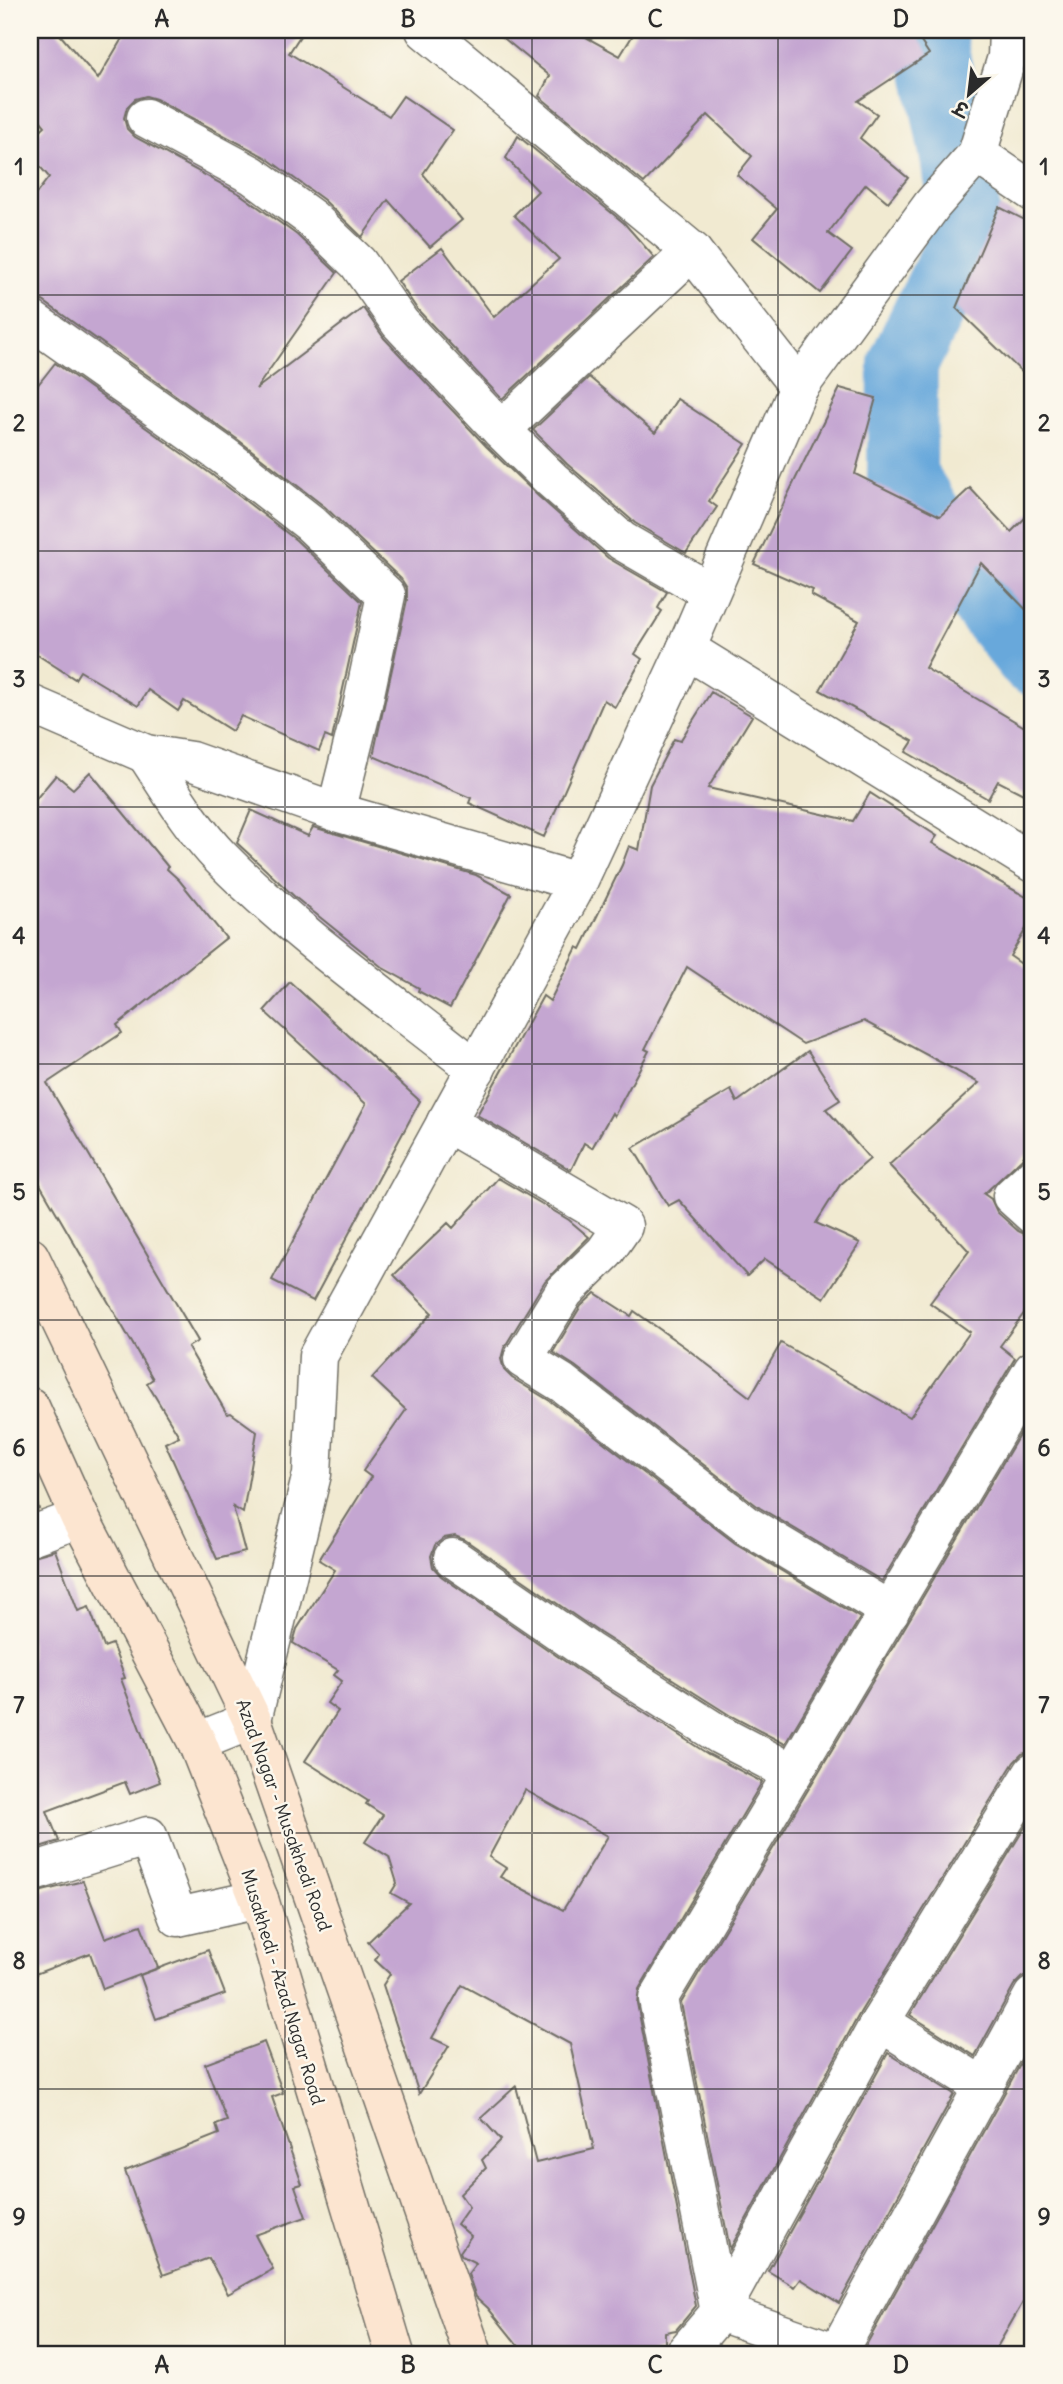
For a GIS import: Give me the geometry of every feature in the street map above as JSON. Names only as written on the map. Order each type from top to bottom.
[{"type":"main road","name":"Azad Nagar - Musakhedi Road","points":[[30,1257],[253,1720],[473,2354]]},
{"type":"main road","name":"Musakhedi - Azad Nagar Road","points":[[30,1407],[80,1518],[197,1742],[259,1899],[395,2354]]},
{"type":"street","points":[[425,30],[692,251],[799,387]]},
{"type":"street","points":[[197,1742],[253,1720],[312,1475],[318,1356],[578,882],[686,649],[799,387],[932,205],[974,157],[1007,57],[1008,30],[1033,41]]},
{"type":"street","points":[[146,118],[252,175],[311,218],[358,263],[400,323],[552,480],[622,541],[710,592]]},
{"type":"street","points":[[974,157],[1033,192]]},
{"type":"street","points":[[501,430],[692,251]]},
{"type":"street","points":[[30,319],[224,456],[310,523],[386,595],[362,708],[336,811]]},
{"type":"street","points":[[686,649],[1033,863]]},
{"type":"street","points":[[30,704],[146,754],[191,761],[336,811],[578,882]]},
{"type":"street","points":[[146,754],[219,856],[280,913],[476,1069]]},
{"type":"street","points":[[446,1122],[623,1226],[605,1252],[564,1292],[523,1359],[562,1383],[748,1526],[890,1611]]},
{"type":"street","points":[[1033,1177],[1012,1196],[1033,1215]]},
{"type":"street","points":[[720,2312],[658,2000],[1033,1370]]},
{"type":"street","points":[[30,1536],[80,1518]]},
{"type":"street","points":[[453,1558],[587,1651],[720,1735],[793,1773]]},
{"type":"street","points":[[684,2354],[720,2312],[880,2022],[1033,1773]]},
{"type":"street","points":[[30,1873],[149,1836],[178,1917],[259,1899]]},
{"type":"street","points":[[720,2312],[838,2354],[1033,1996]]},
{"type":"street","points":[[880,2022],[982,2086]]},
{"type":"building","points":[[43,30],[56,30],[98,79],[127,30],[304,30],[289,53],[389,116],[403,96],[453,130],[423,174],[462,220],[430,247],[388,200],[362,237],[324,200],[265,157],[156,99],[146,96],[135,99],[127,107],[124,118],[127,129],[135,137],[240,194],[297,235],[337,273],[256,389],[363,308],[384,338],[486,446],[538,496],[608,558],[667,592],[658,608],[662,611],[635,654],[642,659],[615,707],[604,700],[544,837],[469,803],[471,798],[373,756],[407,600],[407,588],[401,579],[325,507],[237,439],[43,301],[30,298],[30,202],[49,177],[30,155],[30,140],[45,126],[30,108],[30,41]]},
{"type":"building","points":[[494,30],[573,30],[620,56],[636,30],[913,30],[929,54],[858,101],[877,114],[860,138],[908,178],[888,202],[866,184],[828,233],[852,251],[820,293],[753,238],[777,209],[737,175],[752,156],[708,115],[644,183],[539,96],[550,76]]},
{"type":"building","points":[[518,136],[624,223],[654,257],[502,399],[417,309],[398,281],[442,248],[494,317],[559,259],[514,215],[538,191],[506,158]]},
{"type":"building","points":[[999,207],[1033,224],[1033,383],[956,308]]},
{"type":"building","points":[[55,363],[211,474],[296,540],[362,602],[332,739],[325,736],[319,751],[241,716],[232,731],[184,701],[178,711],[148,690],[138,706],[80,671],[75,679],[30,650],[30,395]]},
{"type":"building","points":[[589,377],[655,433],[677,399],[746,444],[709,501],[717,507],[686,553],[635,523],[567,464],[533,430]]},
{"type":"building","points":[[840,388],[876,398],[855,474],[940,516],[970,488],[1011,532],[1033,510],[1033,617],[981,563],[925,668],[1033,732],[1033,799],[998,781],[988,799],[906,752],[913,741],[820,690],[859,621],[811,595],[813,590],[754,564]]},
{"type":"building","points":[[711,692],[752,716],[708,788],[853,821],[870,793],[937,836],[932,843],[1033,901],[1033,917],[1010,956],[1033,972],[1033,1148],[984,1194],[991,1199],[997,1212],[1018,1231],[1033,1236],[1033,1301],[1000,1346],[1015,1358],[882,1581],[760,1508],[553,1352],[581,1306],[595,1293],[631,1316],[634,1311],[750,1397],[781,1343],[910,1417],[970,1332],[930,1303],[969,1251],[889,1165],[979,1083],[864,1021],[803,1044],[687,967],[645,1049],[649,1051],[614,1116],[612,1113],[592,1148],[584,1143],[571,1170],[477,1115],[543,996],[550,1001],[577,947],[581,949],[629,846],[639,850],[650,785],[674,739],[680,741]]},
{"type":"building","points":[[90,772],[226,938],[117,1025],[122,1033],[47,1083],[198,1341],[188,1347],[227,1414],[231,1413],[257,1432],[243,1513],[233,1507],[245,1552],[217,1559],[165,1443],[179,1436],[147,1383],[153,1379],[30,1167],[30,806],[56,775],[73,789]]},
{"type":"building","points":[[251,810],[308,836],[313,827],[476,875],[511,894],[450,1008],[383,968],[296,898],[237,843]]},
{"type":"building","points":[[290,982],[420,1101],[313,1301],[272,1280],[366,1104],[264,1011]]},
{"type":"building","points":[[808,1051],[840,1100],[826,1109],[870,1159],[840,1185],[816,1223],[860,1243],[824,1298],[765,1259],[747,1276],[679,1200],[668,1206],[633,1148],[731,1090],[737,1102]]},
{"type":"building","points":[[498,1178],[569,1220],[589,1237],[545,1281],[504,1348],[501,1359],[504,1370],[512,1378],[550,1401],[735,1543],[860,1618],[785,1744],[731,1716],[600,1633],[465,1540],[455,1536],[444,1538],[435,1545],[431,1556],[433,1567],[441,1576],[576,1669],[708,1754],[762,1782],[639,1989],[637,2003],[696,2306],[676,2330],[665,2332],[663,2350],[648,2354],[525,2354],[476,2297],[468,2274],[476,2263],[462,2256],[460,2252],[471,2236],[457,2224],[469,2207],[460,2194],[486,2168],[482,2160],[501,2140],[481,2118],[516,2086],[536,2163],[594,2149],[570,2044],[462,1985],[432,2038],[449,2046],[419,2094],[383,1985],[390,1974],[375,1960],[379,1954],[368,1942],[409,1903],[391,1893],[397,1883],[389,1857],[365,1842],[383,1815],[366,1804],[368,1801],[305,1761],[338,1711],[327,1703],[342,1681],[334,1675],[338,1670],[293,1643],[297,1629],[335,1570],[319,1560],[371,1477],[363,1471],[406,1410],[372,1378],[432,1313],[394,1275],[448,1223],[453,1228]],"holes":[[[525,1790],[608,1836],[563,1910],[500,1877],[506,1868],[489,1857]]]},
{"type":"building","points":[[1033,1412],[1033,1751],[1022,1754],[1014,1762],[861,2011],[730,2249],[681,2003]]},
{"type":"building","points":[[33,1491],[39,1509],[30,1513],[30,1492]]},
{"type":"building","points":[[55,1550],[78,1611],[89,1607],[104,1647],[112,1644],[125,1678],[121,1679],[160,1782],[130,1794],[125,1782],[47,1811],[59,1841],[30,1850],[30,1557]]},
{"type":"building","points":[[1033,1814],[1033,1974],[1022,1977],[1014,1985],[975,2056],[910,2015]]},
{"type":"building","points":[[83,1881],[105,1938],[141,1925],[158,1968],[103,1989],[90,1953],[30,1976],[30,1894]]},
{"type":"building","points":[[208,1950],[225,1994],[156,2019],[140,1975]]},
{"type":"building","points":[[1033,2041],[1033,2285],[993,2354],[875,2354],[864,2349]]},
{"type":"building","points":[[264,2042],[283,2093],[272,2097],[302,2184],[295,2186],[306,2217],[255,2235],[273,2269],[228,2294],[209,2258],[163,2275],[125,2171],[219,2134],[216,2125],[227,2121],[205,2064]]},
{"type":"building","points":[[888,2053],[954,2094],[839,2303],[801,2279],[795,2287],[768,2271]]},
{"type":"waterway","points":[[930,30],[969,228],[903,364],[902,475],[970,583],[1033,661]]}]
